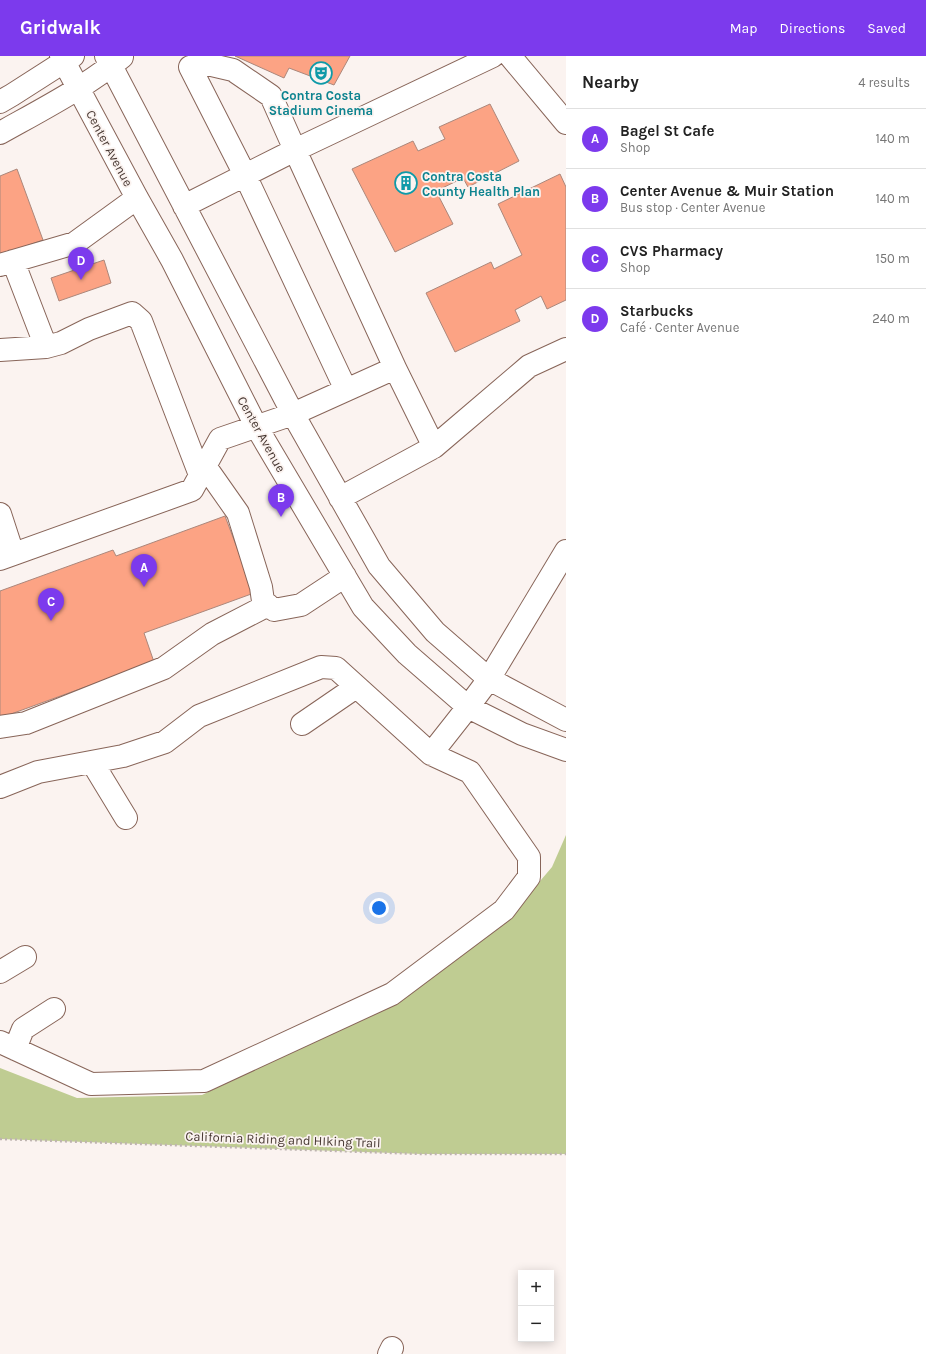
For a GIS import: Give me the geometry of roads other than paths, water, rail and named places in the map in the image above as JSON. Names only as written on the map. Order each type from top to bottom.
[{"type":"street","points":[[184,206],[295,150],[493,56]]},
{"type":"street","points":[[510,56],[566,123]]},
{"type":"street","points":[[0,102],[66,58]]},
{"type":"street","name":"Center Avenue","points":[[66,58],[78,88],[172,260],[256,426],[363,607],[407,654],[468,707],[522,734],[566,750]]},
{"type":"street","points":[[0,133],[78,88],[113,59],[184,206],[240,310],[293,414],[379,566],[435,632],[489,679],[566,720]]},
{"type":"street","points":[[346,390],[245,175],[190,67],[203,63],[233,70],[271,96],[434,447]]},
{"type":"street","points":[[46,348],[7,263],[75,243],[137,198]]},
{"type":"street","points":[[0,350],[46,348],[61,343],[89,329],[132,313],[141,320],[203,470],[238,513],[261,587],[263,601],[274,610],[300,605],[345,576]]},
{"type":"street","points":[[340,498],[434,447],[529,366],[566,349]]},
{"type":"street","points":[[0,514],[7,556],[192,490],[220,439],[293,414],[396,368]]},
{"type":"street","points":[[431,754],[489,679],[566,552]]},
{"type":"street","points":[[0,727],[26,723],[164,668],[212,634],[268,605]]},
{"type":"street","points":[[0,787],[38,772],[123,756],[166,742],[199,716],[321,667],[336,668],[431,754],[470,772],[529,857],[529,877],[504,910],[392,994],[204,1081],[91,1084],[7,1045],[23,1029],[54,1009]]},
{"type":"street","points":[[302,724],[356,686]]},
{"type":"street","points":[[92,762],[126,818]]},
{"type":"street","points":[[0,972],[25,957]]},
{"type":"place","name":"Contra Costa Stadium Cinema","points":[[321,73]]},
{"type":"place","name":"Contra Costa County Health Plan","points":[[406,183]]},
{"type":"place","name":"Starbucks","points":[[81,280]]},
{"type":"place","name":"Center Avenue & Muir Station","points":[[281,517]]},
{"type":"place","name":"Bagel St Cafe","points":[[144,587]]},
{"type":"place","name":"CVS Pharmacy","points":[[51,621]]}]
